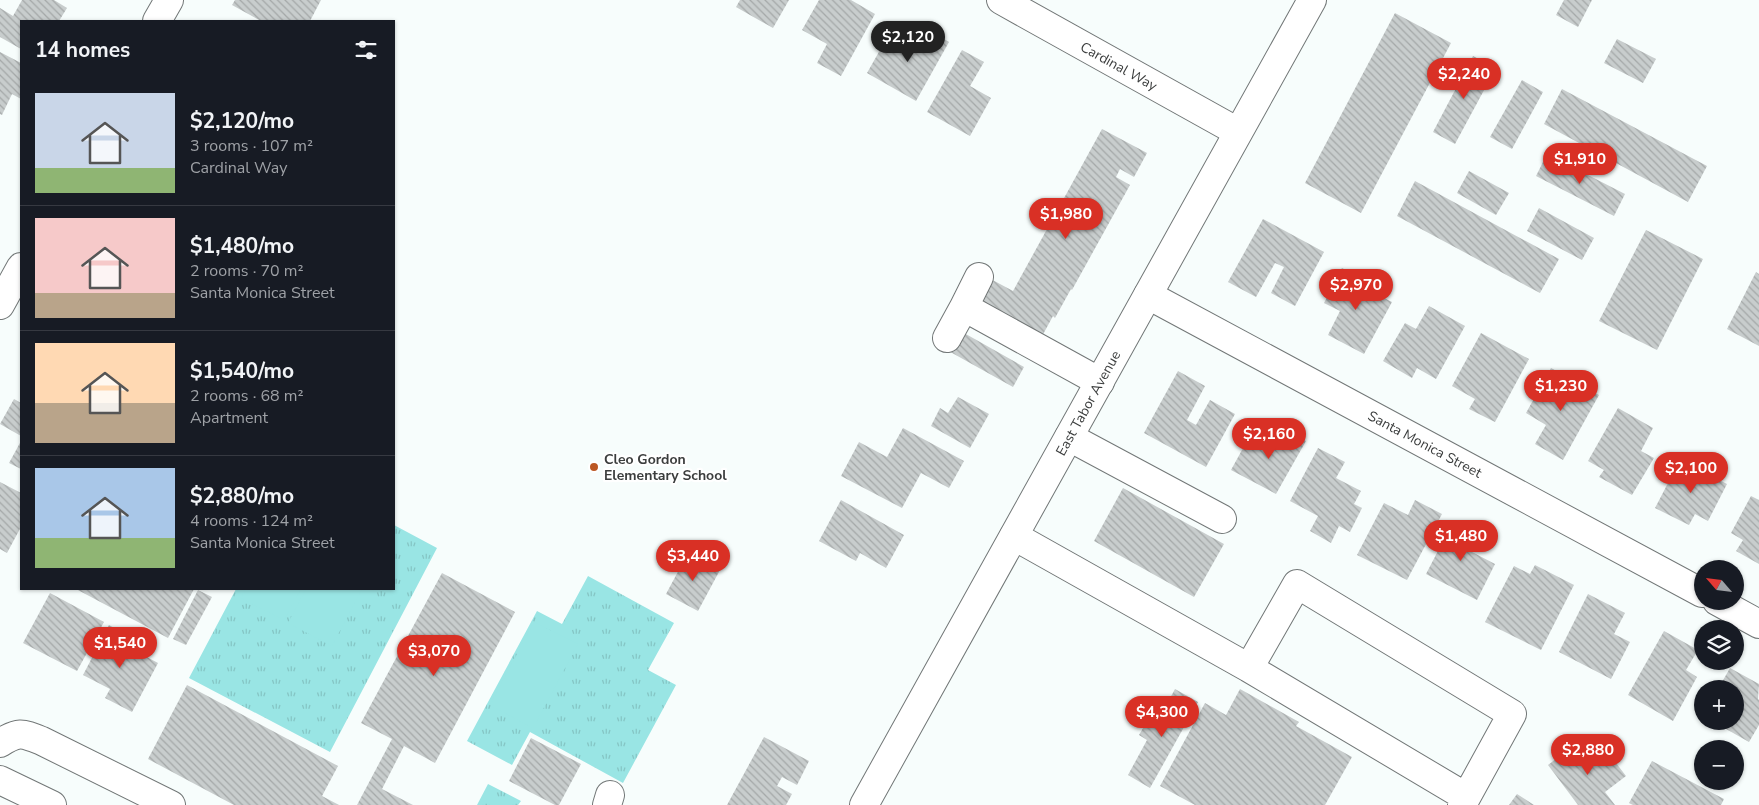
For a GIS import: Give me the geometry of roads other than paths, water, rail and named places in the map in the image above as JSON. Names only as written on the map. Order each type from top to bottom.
[{"type":"street","points":[[158,20],[169,0]]},
{"type":"street","name":"Cardinal Way","points":[[1001,0],[1238,132]]},
{"type":"street","name":"East Tabor Avenue","points":[[864,805],[1312,0]]},
{"type":"street","points":[[0,305],[20,269]]},
{"type":"street","points":[[947,338],[979,277]]},
{"type":"street","name":"Santa Monica Street","points":[[1148,295],[1694,589]]},
{"type":"street","points":[[964,307],[1100,382]]},
{"type":"street","points":[[1069,437],[1222,519]]},
{"type":"street","points":[[1014,536],[1249,668],[1464,801],[1512,714],[1297,584],[1249,668]]},
{"type":"street","points":[[1734,610],[1759,624]]},
{"type":"street","points":[[0,743],[11,736],[22,733],[171,805]]},
{"type":"street","points":[[0,780],[52,805]]},
{"type":"place","name":"Cleo Gordon Elementary School","points":[[594,467]]}]
